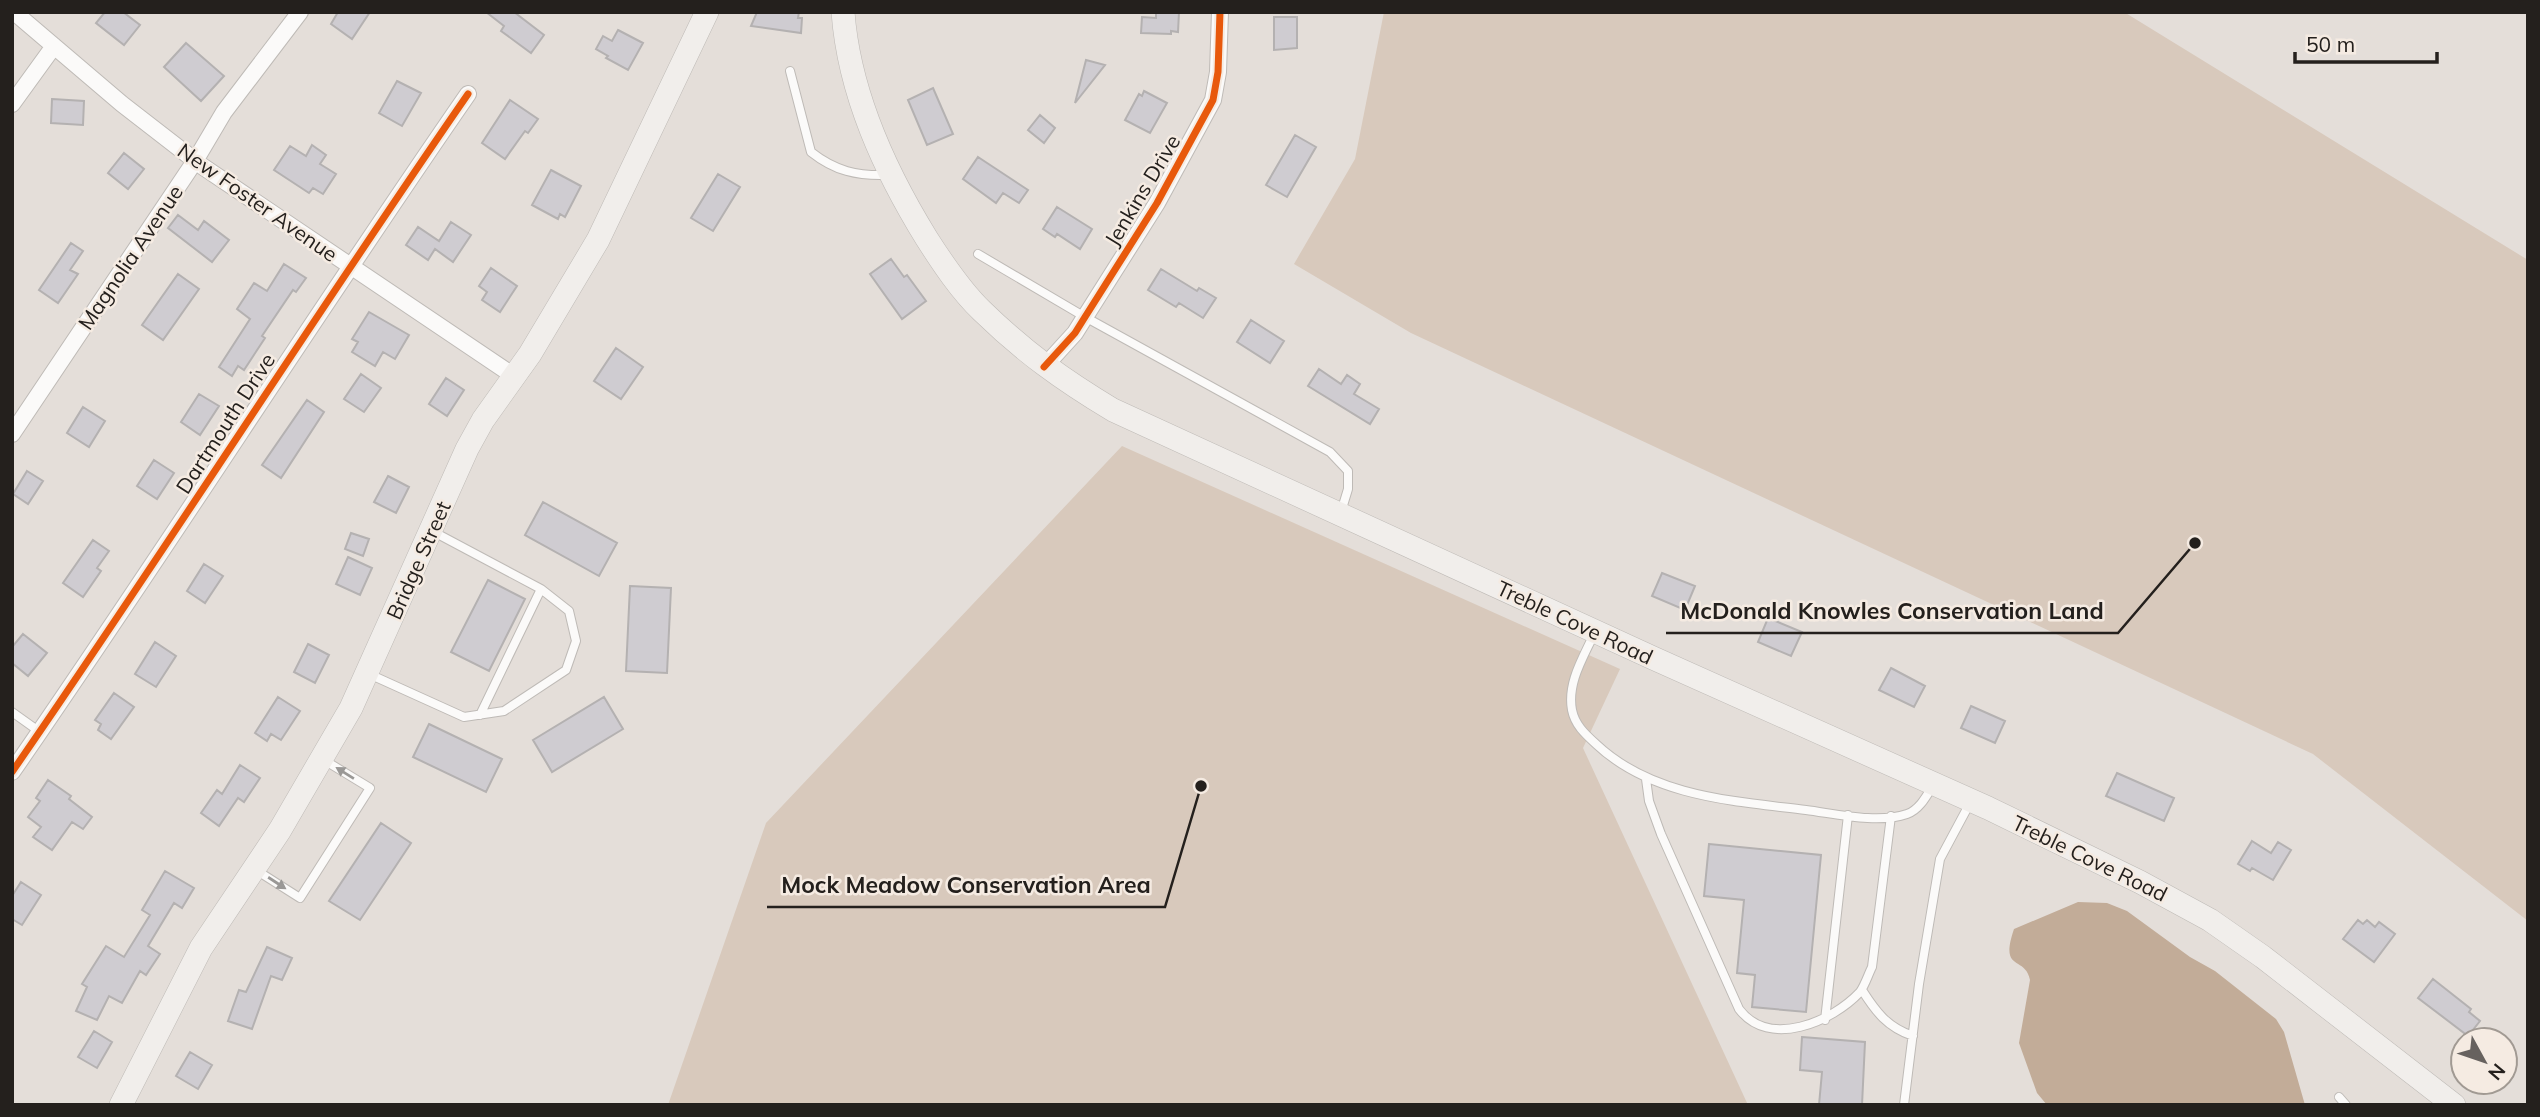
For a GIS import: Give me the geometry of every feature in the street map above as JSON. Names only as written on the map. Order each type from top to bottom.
[{"type":"main road","name":"Bridge Street","points":[[121,1105],[201,948],[280,830],[351,708],[467,449],[598,240],[707,12]]},
{"type":"main road","name":"Treble Cove Road","points":[[842,12],[867,122],[890,175],[941,261],[979,309],[1044,367],[1113,410],[1595,632],[1934,783],[2140,882],[2210,920],[2263,957],[2454,1105]]},
{"type":"street","name":"New Foster Avenue","points":[[14,12],[122,104],[195,161],[514,376]]},
{"type":"street","name":"Magnolia Avenue","points":[[12,435],[195,161],[224,112],[300,12]]},
{"type":"street","name":"Jenkins Drive","points":[[1044,367],[1075,333],[1157,203],[1213,100],[1218,72],[1220,12]]},
{"type":"street","points":[[12,104],[54,46]]},
{"type":"street","name":"Dartmouth Drive","points":[[12,772],[120,617],[350,265],[468,94]]},
{"type":"lane","points":[[790,71],[811,152],[839,170],[865,176],[890,175]]},
{"type":"lane","points":[[978,254],[1085,317],[1330,452],[1348,471],[1348,489],[1340,514]]},
{"type":"lane","points":[[367,673],[464,717],[504,711],[566,670],[576,641],[569,611],[541,589],[432,530]]},
{"type":"lane","points":[[480,715],[541,589]]},
{"type":"lane","points":[[1595,632],[1571,686],[1572,711],[1581,730],[1605,753],[1646,779],[1711,798],[1871,818],[1909,814],[1924,801],[1934,783]]},
{"type":"lane","points":[[12,712],[40,732]]},
{"type":"lane","points":[[254,868],[300,898],[370,788],[321,758]]},
{"type":"lane","points":[[1646,779],[1649,801],[1661,834],[1739,1009],[1746,1018],[1758,1024],[1780,1028],[1803,1027],[1825,1020],[1862,990],[1872,967],[1891,816]]},
{"type":"lane","points":[[1904,1105],[1940,859],[1972,801]]},
{"type":"lane","points":[[1825,1020],[1848,816]]},
{"type":"lane","points":[[1862,990],[1887,1024],[1913,1036]]},
{"type":"lane","points":[[2339,1097],[2346,1105]]},
{"type":"shaded area","points":[[1384,12],[2124,12],[2528,260],[2528,921],[2313,754],[1411,333],[1294,264],[1355,159]]},
{"type":"shaded area","points":[[1122,446],[1620,669],[1583,748],[1748,1105],[668,1105],[766,823]]},
{"type":"shaded area","points":[[2078,902],[2107,903],[2127,911],[2190,957],[2215,971],[2276,1019],[2284,1032],[2305,1105],[2047,1105],[2037,1093],[2019,1043],[2030,980],[2027,972],[2011,958],[2010,943],[2014,929]]},
{"type":"building","points":[[105,12],[123,12],[140,25],[124,45],[96,23]]},
{"type":"building","points":[[338,12],[370,12],[352,39],[331,24]]},
{"type":"building","points":[[486,12],[514,12],[544,35],[531,53],[501,31],[504,26]]},
{"type":"building","points":[[757,12],[799,12],[798,18],[802,18],[801,33],[751,26]]},
{"type":"building","points":[[1156,12],[1179,12],[1178,32],[1141,33],[1142,17],[1156,18]]},
{"type":"building","points":[[1274,17],[1297,17],[1297,48],[1274,50]]},
{"type":"building","points":[[618,30],[643,43],[628,70],[596,49],[603,36],[612,41]]},
{"type":"building","points":[[186,43],[224,76],[201,101],[164,67]]},
{"type":"building","points":[[1086,60],[1105,65],[1075,103]]},
{"type":"building","points":[[397,81],[421,93],[402,126],[379,113]]},
{"type":"building","points":[[933,88],[953,134],[927,145],[908,100]]},
{"type":"building","points":[[1144,91],[1167,103],[1150,133],[1125,120],[1139,94],[1142,96]]},
{"type":"building","points":[[52,99],[84,101],[83,125],[51,123]]},
{"type":"building","points":[[510,100],[538,119],[528,133],[525,131],[505,159],[482,143]]},
{"type":"building","points":[[1040,115],[1055,128],[1044,143],[1028,130]]},
{"type":"building","points":[[1295,135],[1316,147],[1287,197],[1266,185]]},
{"type":"building","points":[[312,145],[326,155],[320,164],[336,174],[323,194],[313,188],[309,193],[274,170],[290,146],[306,156]]},
{"type":"building","points":[[124,153],[144,169],[128,189],[108,173]]},
{"type":"building","points":[[978,157],[1028,190],[1019,203],[1003,193],[996,203],[963,179]]},
{"type":"building","points":[[551,170],[581,186],[565,217],[560,214],[558,219],[532,205]]},
{"type":"building","points":[[718,174],[740,187],[713,231],[691,218]]},
{"type":"building","points":[[1057,207],[1092,229],[1080,249],[1057,234],[1055,237],[1043,229]]},
{"type":"building","points":[[178,215],[198,230],[204,221],[229,240],[212,262],[168,228]]},
{"type":"building","points":[[451,222],[471,235],[453,262],[435,249],[428,260],[406,245],[418,227],[439,241]]},
{"type":"building","points":[[71,243],[83,251],[70,270],[78,274],[58,303],[39,290]]},
{"type":"building","points":[[891,259],[926,301],[902,319],[870,274]]},
{"type":"building","points":[[284,264],[306,278],[296,292],[293,290],[262,336],[265,338],[244,370],[238,366],[232,376],[219,367],[250,319],[237,309],[254,283],[267,291]]},
{"type":"building","points":[[491,268],[517,286],[500,312],[482,300],[487,292],[479,286]]},
{"type":"building","points":[[1161,269],[1197,291],[1199,288],[1216,298],[1203,318],[1179,303],[1176,307],[1148,290]]},
{"type":"building","points":[[178,274],[199,289],[163,340],[142,325]]},
{"type":"building","points":[[369,312],[409,335],[395,359],[383,352],[375,366],[352,352],[358,342],[352,339]]},
{"type":"building","points":[[1251,320],[1284,341],[1270,363],[1237,342]]},
{"type":"building","points":[[616,348],[643,367],[621,399],[594,381]]},
{"type":"building","points":[[1319,369],[1341,384],[1347,375],[1360,384],[1354,394],[1379,409],[1370,424],[1308,386]]},
{"type":"building","points":[[361,374],[381,388],[364,412],[344,399]]},
{"type":"building","points":[[446,378],[464,390],[447,416],[429,404]]},
{"type":"building","points":[[199,394],[219,406],[200,435],[181,422]]},
{"type":"building","points":[[307,400],[324,412],[281,478],[262,465]]},
{"type":"building","points":[[83,407],[105,421],[89,447],[67,433]]},
{"type":"building","points":[[154,460],[174,473],[157,499],[137,486]]},
{"type":"building","points":[[27,471],[43,481],[28,504],[13,494]]},
{"type":"building","points":[[388,476],[409,487],[396,513],[374,502]]},
{"type":"building","points":[[543,502],[617,543],[599,576],[525,535]]},
{"type":"building","points":[[351,533],[369,539],[363,556],[345,549]]},
{"type":"building","points":[[93,540],[109,551],[97,568],[101,571],[83,597],[63,583]]},
{"type":"building","points":[[348,557],[372,568],[360,595],[336,584]]},
{"type":"building","points":[[204,564],[223,576],[205,603],[187,591]]},
{"type":"building","points":[[1662,573],[1695,586],[1685,610],[1652,596]]},
{"type":"building","points":[[488,580],[525,599],[489,671],[451,652]]},
{"type":"building","points":[[630,586],[671,588],[667,673],[626,671]]},
{"type":"building","points":[[1768,618],[1802,632],[1791,656],[1758,642]]},
{"type":"building","points":[[23,634],[47,653],[28,676],[12,663],[12,647]]},
{"type":"building","points":[[155,642],[176,656],[156,687],[135,674]]},
{"type":"building","points":[[308,644],[329,655],[315,683],[294,672]]},
{"type":"building","points":[[1891,668],[1925,686],[1914,707],[1879,690]]},
{"type":"building","points":[[114,693],[134,707],[111,739],[98,730],[101,724],[95,720]]},
{"type":"building","points":[[278,697],[300,711],[281,740],[271,734],[267,741],[255,733]]},
{"type":"building","points":[[604,697],[623,729],[552,772],[533,740]]},
{"type":"building","points":[[1971,706],[2005,721],[1995,743],[1961,728]]},
{"type":"building","points":[[429,724],[502,759],[486,792],[413,757]]},
{"type":"building","points":[[240,765],[260,778],[244,802],[238,798],[219,826],[201,813],[217,790],[222,794]]},
{"type":"building","points":[[2117,773],[2174,798],[2164,821],[2106,796]]},
{"type":"building","points":[[48,780],[71,796],[69,799],[92,817],[83,829],[72,822],[52,850],[33,837],[41,827],[28,817],[40,801],[36,798]]},
{"type":"building","points":[[381,823],[411,843],[360,920],[329,901]]},
{"type":"building","points":[[2252,841],[2271,853],[2278,842],[2291,850],[2273,880],[2252,868],[2250,871],[2238,864]]},
{"type":"building","points":[[1709,844],[1821,855],[1806,1012],[1752,1007],[1755,975],[1737,973],[1744,900],[1704,896]]},
{"type":"building","points":[[165,871],[194,888],[182,908],[174,903],[148,946],[160,954],[146,975],[140,971],[122,1003],[109,996],[97,1020],[76,1011],[87,987],[82,984],[106,946],[124,957],[150,915],[142,910]]},
{"type":"building","points":[[21,882],[41,895],[22,925],[12,919],[12,896]]},
{"type":"building","points":[[2358,920],[2363,924],[2367,920],[2375,927],[2379,922],[2395,934],[2374,962],[2343,939]]},
{"type":"building","points":[[267,947],[292,958],[282,980],[271,976],[252,1029],[228,1021],[239,990],[246,992]]},
{"type":"building","points":[[2433,979],[2471,1009],[2469,1012],[2480,1021],[2476,1026],[2455,1026],[2418,998]]},
{"type":"building","points":[[94,1031],[112,1042],[97,1068],[78,1057]]},
{"type":"building","points":[[1802,1037],[1865,1042],[1862,1105],[1819,1105],[1822,1072],[1800,1070]]},
{"type":"building","points":[[190,1052],[212,1065],[198,1089],[176,1076]]},
{"type":"cycle path","points":[[1044,367],[1075,333],[1157,203],[1213,100],[1218,72],[1220,12]]},
{"type":"cycle path","points":[[12,772],[468,94]]},
{"type":"place","name":"McDonald Knowles Conservation Land","points":[[2195,543]]},
{"type":"place","name":"Mock Meadow Conservation Area","points":[[1201,786]]}]
